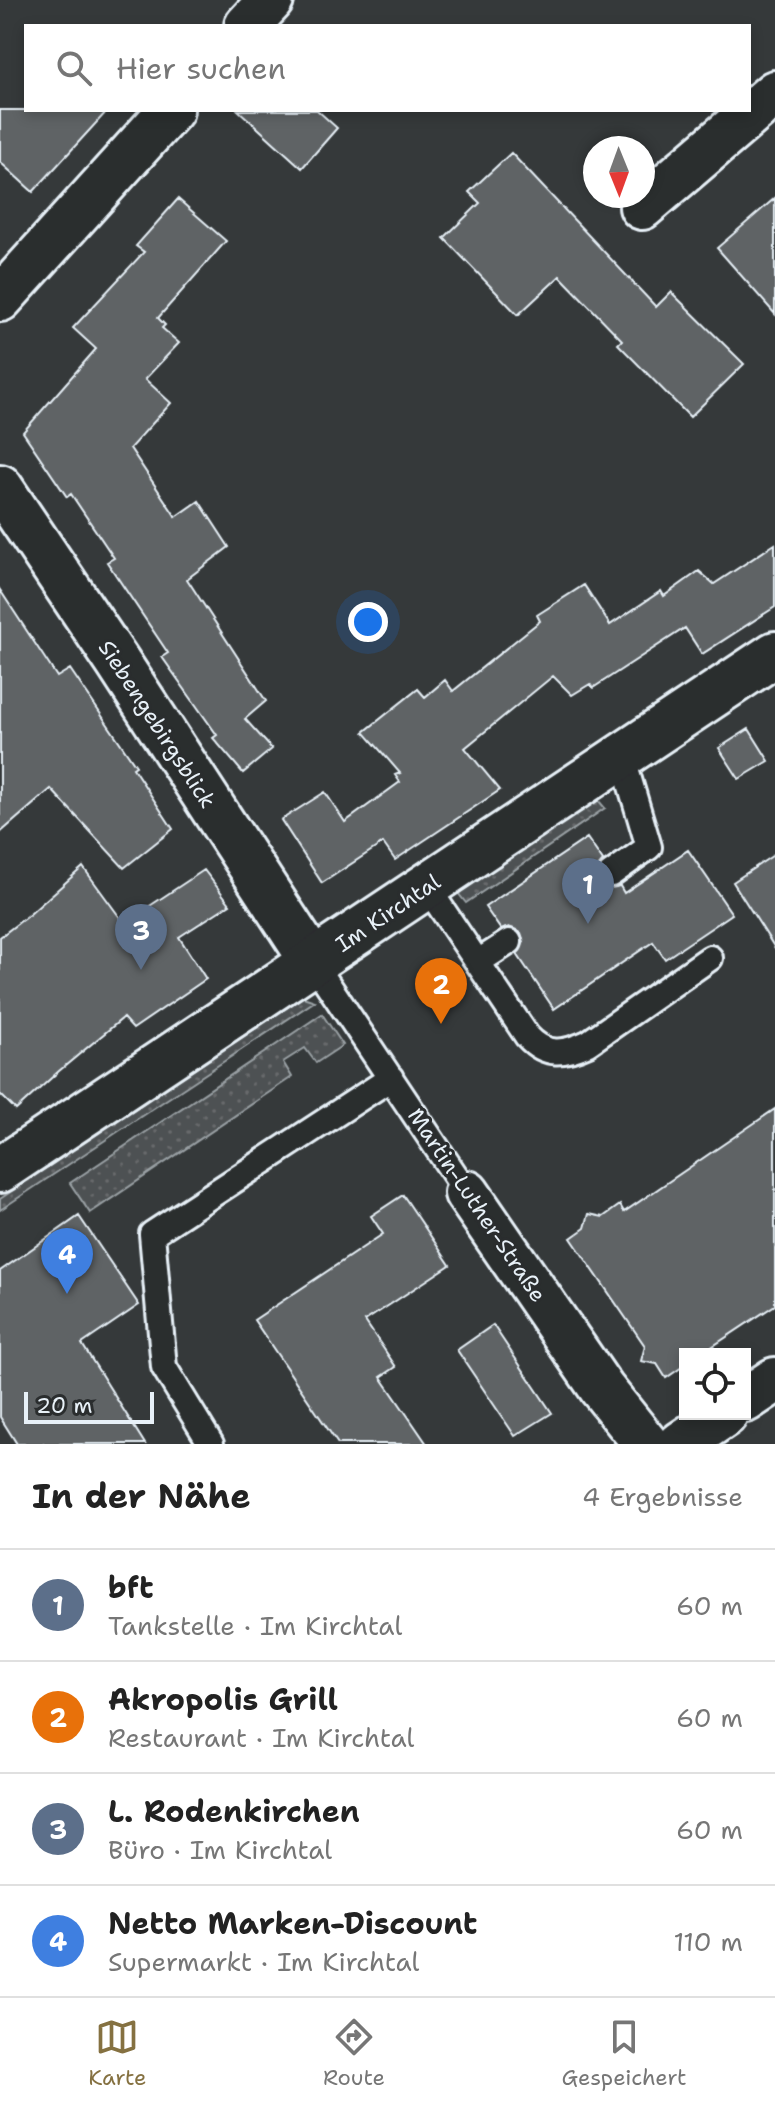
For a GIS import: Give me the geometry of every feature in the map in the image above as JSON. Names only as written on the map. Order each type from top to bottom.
[{"type":"street","points":[[249,24],[271,0]]},
{"type":"street","points":[[655,196],[775,93]]},
{"type":"street","points":[[0,299],[169,112]]},
{"type":"street","name":"Siebengebirgsblick","points":[[0,487],[313,962]]},
{"type":"street","name":"Im Kirchtal","points":[[0,1170],[775,654]]},
{"type":"street","name":"Martin-Luther-Straße","points":[[467,1193],[602,1389],[646,1444]]},
{"type":"street","points":[[751,1396],[775,1380]]},
{"type":"street","points":[[681,1444],[716,1420]]},
{"type":"lane","points":[[611,874],[649,847],[622,756]]},
{"type":"lane","points":[[427,887],[537,1046],[570,1051],[588,1043],[710,958]]},
{"type":"lane","points":[[478,962],[509,942]]},
{"type":"lane","name":"Martin-Luther-Straße","points":[[313,962],[467,1193]]},
{"type":"lane","points":[[211,1444],[164,1367],[152,1234],[391,1078]]},
{"type":"shaded area","points":[[598,800],[605,808],[466,903],[458,893]]},
{"type":"shaded area","points":[[303,997],[315,1001],[0,1210],[0,1199]]},
{"type":"shaded area","points":[[322,1014],[343,1045],[316,1063],[305,1048],[283,1062],[292,1077],[90,1213],[70,1183]]},
{"type":"building","points":[[0,110],[106,112],[33,192],[0,162]]},
{"type":"building","points":[[240,112],[319,112],[337,128],[302,168]]},
{"type":"building","points":[[511,153],[656,307],[671,292],[744,364],[690,417],[618,344],[622,340],[560,276],[518,315],[444,238],[480,203],[469,192]]},
{"type":"building","points":[[775,198],[775,314],[717,248]]},
{"type":"building","points":[[178,199],[226,241],[158,318],[165,325],[162,328],[179,343],[145,379],[171,403],[130,448],[176,517],[199,501],[229,547],[187,579],[266,701],[245,719],[272,749],[243,773],[213,738],[217,735],[162,657],[168,653],[107,562],[114,558],[71,494],[67,497],[23,432],[96,349],[73,328],[144,252],[136,246]]},
{"type":"building","points":[[775,544],[775,607],[702,654],[685,628],[593,688],[590,684],[572,695],[553,676],[465,748],[500,790],[395,860],[383,843],[322,883],[281,820],[325,792],[345,822],[400,782],[395,775],[400,773],[364,732],[418,689],[425,697],[445,680],[453,691],[540,621],[537,615],[584,585],[610,625],[661,591],[664,596],[699,571],[714,584]]},
{"type":"building","points":[[0,590],[57,677],[70,669],[136,766],[133,768],[173,829],[124,868],[51,789],[0,833]]},
{"type":"building","points":[[749,729],[769,761],[739,779],[719,748]]},
{"type":"building","points":[[587,838],[603,861],[597,868],[598,882],[606,888],[620,886],[624,893],[688,850],[732,914],[665,959],[653,942],[554,1009],[517,954],[524,942],[521,933],[509,927],[501,930],[485,907]]},
{"type":"building","points":[[775,854],[775,948],[733,882]]},
{"type":"building","points":[[83,867],[124,923],[204,870],[230,904],[179,937],[206,979],[133,1029],[123,1018],[16,1110],[0,1094],[0,937]]},
{"type":"building","points":[[775,1109],[775,1305],[710,1348],[679,1348],[679,1369],[666,1378],[657,1364],[641,1361],[645,1346],[571,1238],[585,1228],[589,1214],[603,1217],[620,1205],[624,1212]]},
{"type":"building","points":[[403,1195],[450,1265],[365,1321],[396,1367],[381,1377],[427,1444],[338,1444],[254,1320],[383,1234],[371,1216]]},
{"type":"building","points":[[79,1216],[139,1305],[82,1344],[145,1444],[17,1444],[0,1417],[0,1271]]},
{"type":"building","points":[[493,1325],[552,1413],[515,1436],[457,1350]]},
{"type":"place","name":"bft","points":[[588,924]]},
{"type":"place","name":"L. Rodenkirchen","points":[[141,970]]},
{"type":"place","name":"Akropolis Grill","points":[[441,1024]]},
{"type":"place","name":"Netto Marken-Discount","points":[[67,1294]]}]
